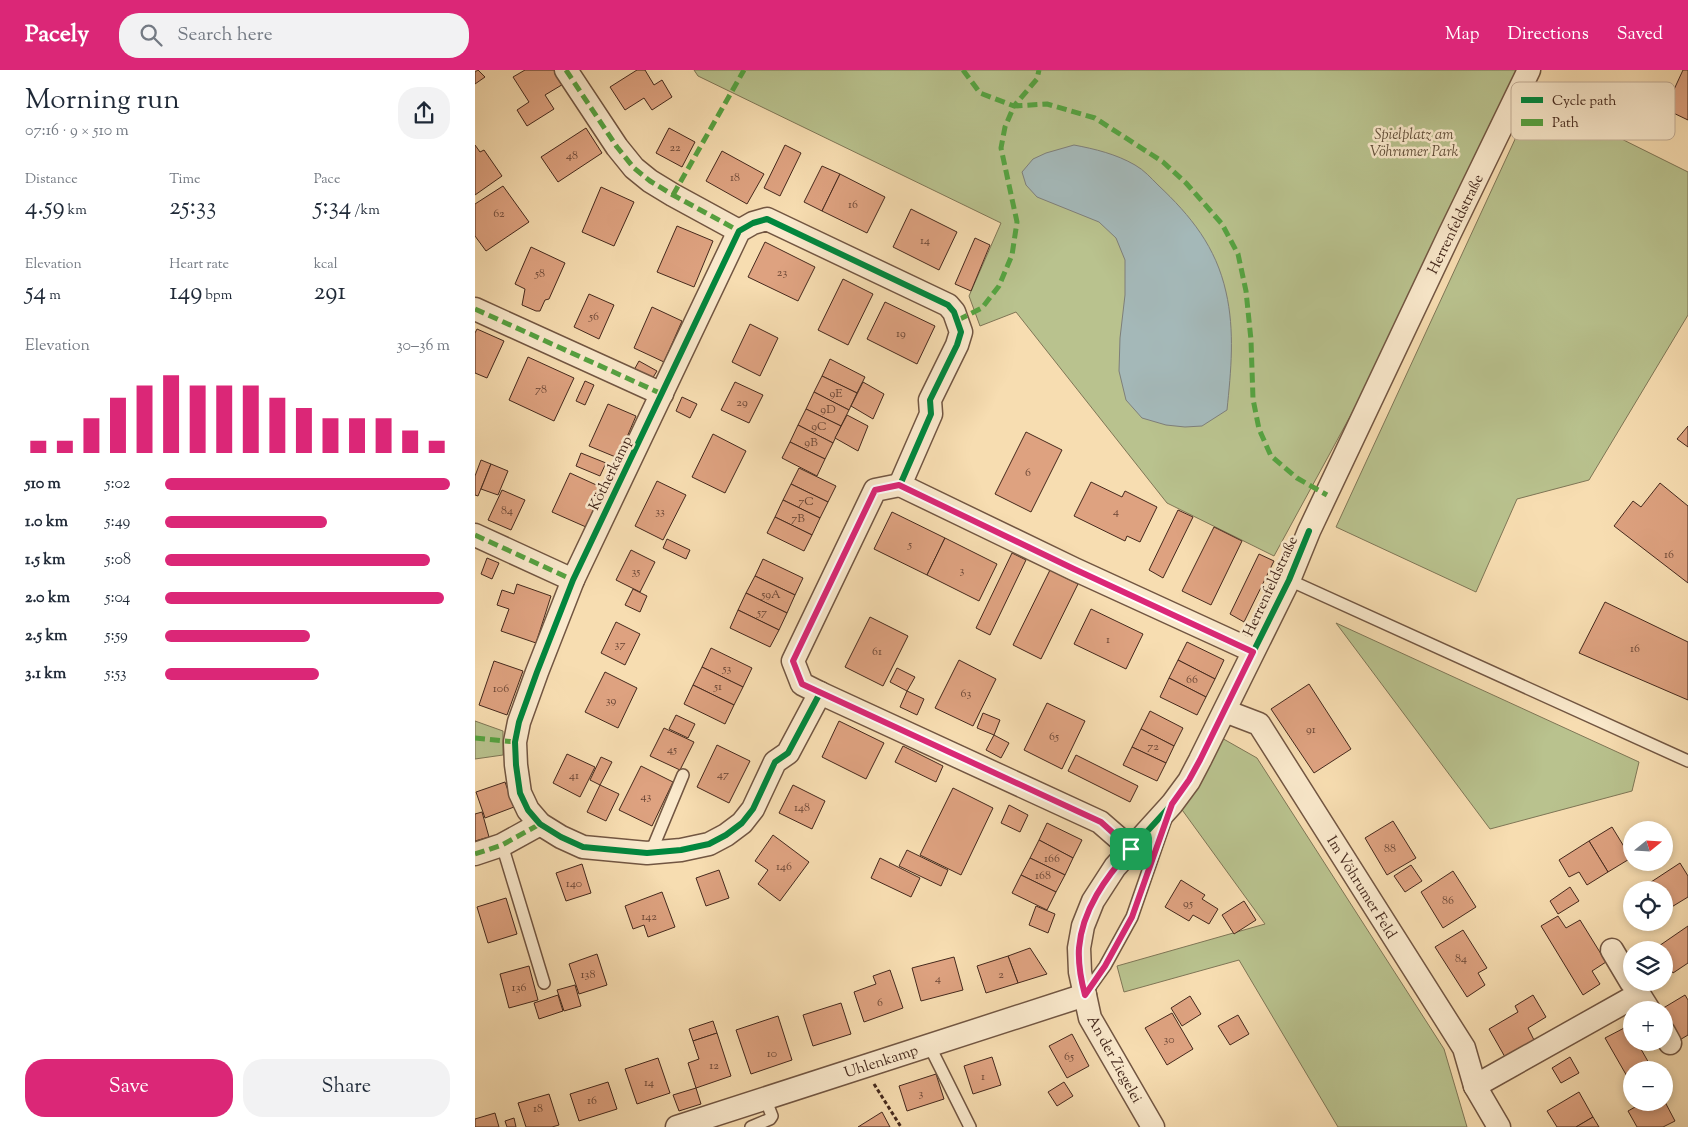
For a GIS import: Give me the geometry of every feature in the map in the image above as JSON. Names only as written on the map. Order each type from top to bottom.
[{"type":"street","points":[[566,70],[617,147],[634,168],[657,185],[739,231],[753,223],[767,220],[948,305],[954,312],[961,332],[957,345],[930,400],[931,414],[899,485]]},
{"type":"street","name":"Herrenfeldstraße","points":[[1523,82],[1529,70]]},
{"type":"street","name":"Herrenfeldstraße","points":[[1093,901],[1115,867],[1172,804],[1189,780],[1289,580],[1313,524],[1511,107]]},
{"type":"street","name":"Kötherkamp","points":[[739,231],[573,580],[521,714],[515,742],[520,792],[528,810],[540,824],[561,837],[583,847],[651,852],[681,850],[709,844],[726,836],[742,823],[753,809],[775,762],[788,753],[820,693]]},
{"type":"street","points":[[475,309],[662,394]]},
{"type":"street","points":[[1131,849],[1101,822],[802,684],[793,661],[875,490],[899,485],[1253,652]]},
{"type":"street","points":[[475,535],[573,580]]},
{"type":"street","name":"Im Vöhrumer Feld","points":[[1225,711],[1259,724],[1464,1048],[1475,1086],[1499,1127]]},
{"type":"street","points":[[475,854],[502,845],[540,824]]},
{"type":"street","name":"An der Ziegelei","points":[[1093,901],[1083,926],[1079,948],[1080,972],[1090,1018],[1153,1127]]},
{"type":"street","points":[[1475,1086],[1638,992],[1612,950]]},
{"type":"street","name":"Uhlenkamp","points":[[677,1127],[1085,995]]},
{"type":"lane","points":[[1289,580],[1688,761]]},
{"type":"lane","points":[[651,852],[683,775]]},
{"type":"lane","points":[[1085,995],[1105,966],[1132,917],[1172,804]]},
{"type":"lane","points":[[502,845],[544,982]]},
{"type":"lane","points":[[929,1045],[971,1127]]},
{"type":"lane","points":[[751,1127],[771,1119],[772,1116],[765,1098]]},
{"type":"path","points":[[863,1067],[901,1127]]},
{"type":"green space","name":"Spielplatz am Vöhrumer Park","points":[[694,70],[1529,70],[1523,82],[1511,82],[1511,107],[1450,233],[1274,556],[1167,503],[1016,312],[980,326],[969,296],[1001,223],[698,76]]},
{"type":"green space","points":[[1515,140],[1624,140],[1688,172],[1688,315],[1589,480],[1517,499],[1476,592],[1336,527]]},
{"type":"green space","points":[[1336,623],[1639,762],[1632,791],[1490,829]]},
{"type":"green space","points":[[475,721],[503,731],[503,755],[475,759]]},
{"type":"green space","points":[[1220,737],[1257,758],[1444,1049],[1467,1127],[1338,1127],[1239,960],[1124,992],[1117,966],[1265,924],[1180,807]]},
{"type":"shaded area","points":[[1074,145],[1113,155],[1138,167],[1181,208],[1201,233],[1216,261],[1226,292],[1231,321],[1230,381],[1227,410],[1202,426],[1166,425],[1142,418],[1126,400],[1119,371],[1120,338],[1125,295],[1125,260],[1116,238],[1099,222],[1037,197],[1026,185],[1022,172],[1033,159]]},
{"type":"building","points":[[478,70],[485,77],[475,84],[475,72]]},
{"type":"building","points":[[525,70],[556,70],[565,83],[545,95],[554,109],[527,126],[517,110],[529,102],[513,77]]},
{"type":"building","points":[[637,70],[645,70],[654,85],[662,80],[672,97],[652,110],[644,98],[625,110],[610,87]]},
{"type":"building","points":[[1683,70],[1688,70],[1688,120],[1675,114],[1675,87]]},
{"type":"building","points":[[586,128],[602,153],[558,182],[541,157]]},
{"type":"building","points":[[669,128],[695,142],[682,167],[656,153]]},
{"type":"building","points":[[475,145],[480,152],[484,150],[502,176],[475,195]]},
{"type":"building","points":[[785,145],[801,153],[780,196],[764,188]]},
{"type":"building","points":[[722,151],[764,174],[747,204],[706,181]]},
{"type":"building","points":[[822,166],[840,174],[822,211],[804,202]]},
{"type":"building","points":[[840,174],[885,197],[867,233],[822,211]]},
{"type":"building","points":[[503,186],[529,222],[486,251],[475,236],[475,204]]},
{"type":"building","points":[[601,187],[634,202],[614,246],[582,232]]},
{"type":"building","points":[[911,209],[957,232],[939,270],[893,247]]},
{"type":"building","points":[[677,226],[713,241],[694,287],[657,272]]},
{"type":"building","points":[[975,238],[990,245],[971,291],[955,284]]},
{"type":"building","points":[[765,242],[815,267],[798,301],[748,277]]},
{"type":"building","points":[[531,247],[565,263],[549,299],[545,300],[540,311],[522,305],[525,289],[515,284]]},
{"type":"building","points":[[843,279],[873,294],[848,345],[818,330]]},
{"type":"building","points":[[589,294],[614,305],[599,339],[574,327]]},
{"type":"building","points":[[885,302],[935,326],[917,364],[867,339]]},
{"type":"building","points":[[652,307],[682,321],[664,362],[634,348]]},
{"type":"building","points":[[750,324],[778,338],[760,376],[732,362]]},
{"type":"building","points":[[477,329],[504,341],[487,378],[475,373],[475,333]]},
{"type":"building","points":[[528,357],[574,378],[554,421],[509,400]]},
{"type":"building","points":[[830,359],[865,377],[857,393],[822,376]]},
{"type":"building","points":[[639,361],[657,371],[652,379],[634,370]]},
{"type":"building","points":[[822,376],[857,393],[849,410],[814,392]]},
{"type":"building","points":[[585,381],[594,385],[585,405],[576,401]]},
{"type":"building","points":[[735,382],[763,395],[749,423],[721,410]]},
{"type":"building","points":[[863,382],[884,394],[873,419],[851,406]]},
{"type":"building","points":[[814,392],[849,410],[841,426],[806,409]]},
{"type":"building","points":[[682,397],[697,404],[690,418],[676,411]]},
{"type":"building","points":[[608,404],[636,416],[618,458],[589,446]]},
{"type":"building","points":[[806,409],[841,426],[833,443],[798,425]]},
{"type":"building","points":[[847,415],[868,426],[858,451],[835,438]]},
{"type":"building","points":[[798,425],[833,443],[825,459],[790,442]]},
{"type":"building","points":[[1688,426],[1688,447],[1677,439]]},
{"type":"building","points":[[1026,432],[1062,450],[1031,512],[995,494]]},
{"type":"building","points":[[713,434],[746,451],[725,493],[692,477]]},
{"type":"building","points":[[790,442],[825,459],[817,476],[782,458]]},
{"type":"building","points":[[581,453],[606,463],[600,476],[576,466]]},
{"type":"building","points":[[481,460],[491,464],[478,496],[475,495],[475,476]]},
{"type":"building","points":[[491,464],[508,471],[498,495],[481,489]]},
{"type":"building","points":[[799,468],[836,486],[828,502],[791,484]]},
{"type":"building","points":[[570,473],[603,488],[586,527],[552,512]]},
{"type":"building","points":[[657,481],[686,495],[663,540],[635,526]]},
{"type":"building","points":[[1091,482],[1122,497],[1125,491],[1157,507],[1140,542],[1127,536],[1125,541],[1074,516]]},
{"type":"building","points":[[1660,483],[1688,506],[1688,583],[1614,526],[1633,501],[1641,507]]},
{"type":"building","points":[[791,484],[828,502],[820,518],[783,500]]},
{"type":"building","points":[[502,490],[525,500],[511,530],[488,520]]},
{"type":"building","points":[[783,500],[820,518],[812,535],[775,517]]},
{"type":"building","points":[[1178,510],[1193,517],[1163,578],[1149,570]]},
{"type":"building","points":[[892,512],[945,538],[927,575],[874,549]]},
{"type":"building","points":[[775,517],[812,535],[804,551],[767,533]]},
{"type":"building","points":[[1214,527],[1242,541],[1211,605],[1182,591]]},
{"type":"building","points":[[945,538],[997,564],[979,601],[927,575]]},
{"type":"building","points":[[667,539],[690,550],[686,559],[663,548]]},
{"type":"building","points":[[631,550],[655,562],[640,592],[616,580]]},
{"type":"building","points":[[1012,553],[1026,560],[990,635],[976,628]]},
{"type":"building","points":[[1259,554],[1274,561],[1244,622],[1230,614]]},
{"type":"building","points":[[487,558],[499,563],[492,579],[481,574]]},
{"type":"building","points":[[763,559],[803,578],[795,595],[755,576]]},
{"type":"building","points":[[1050,570],[1078,584],[1041,659],[1013,645]]},
{"type":"building","points":[[755,576],[795,595],[787,613],[746,593]]},
{"type":"building","points":[[517,584],[551,596],[536,643],[501,631],[509,609],[497,605],[502,590],[514,594]]},
{"type":"building","points":[[633,589],[647,596],[640,612],[625,605]]},
{"type":"building","points":[[746,593],[787,613],[779,630],[738,610]]},
{"type":"building","points":[[1605,602],[1688,642],[1688,700],[1579,653]]},
{"type":"building","points":[[1091,609],[1143,634],[1126,669],[1074,644]]},
{"type":"building","points":[[738,610],[779,630],[770,647],[730,628]]},
{"type":"building","points":[[870,617],[908,636],[883,686],[845,667]]},
{"type":"building","points":[[616,622],[640,634],[625,665],[601,653]]},
{"type":"building","points":[[1187,642],[1224,660],[1215,679],[1178,660]]},
{"type":"building","points":[[711,648],[752,668],[743,687],[702,667]]},
{"type":"building","points":[[959,660],[996,679],[973,726],[935,708]]},
{"type":"building","points":[[1178,660],[1215,679],[1206,697],[1169,678]]},
{"type":"building","points":[[494,661],[523,671],[507,715],[479,705]]},
{"type":"building","points":[[702,667],[743,687],[734,705],[693,685]]},
{"type":"building","points":[[897,668],[915,677],[907,691],[890,682]]},
{"type":"building","points":[[605,672],[637,688],[618,728],[585,712]]},
{"type":"building","points":[[1169,678],[1206,697],[1197,715],[1160,697]]},
{"type":"building","points":[[1309,684],[1351,749],[1314,773],[1271,709]]},
{"type":"building","points":[[693,685],[734,705],[725,724],[684,704]]},
{"type":"building","points":[[907,691],[924,699],[917,715],[900,707]]},
{"type":"building","points":[[1047,703],[1085,721],[1062,769],[1024,750]]},
{"type":"building","points":[[1150,711],[1183,728],[1174,746],[1141,729]]},
{"type":"building","points":[[983,713],[1000,720],[994,735],[977,728]]},
{"type":"building","points":[[676,715],[695,724],[688,738],[669,729]]},
{"type":"building","points":[[839,721],[884,743],[866,779],[822,757]]},
{"type":"building","points":[[664,728],[694,742],[680,770],[650,756]]},
{"type":"building","points":[[1141,729],[1174,746],[1166,763],[1132,747]]},
{"type":"building","points":[[994,735],[1009,743],[1001,758],[986,750]]},
{"type":"building","points":[[717,745],[750,761],[729,803],[697,787]]},
{"type":"building","points":[[903,746],[943,766],[936,782],[895,762]]},
{"type":"building","points":[[1132,747],[1166,763],[1157,781],[1123,765]]},
{"type":"building","points":[[567,754],[595,767],[580,797],[553,783]]},
{"type":"building","points":[[1076,755],[1138,786],[1130,802],[1068,771]]},
{"type":"building","points":[[601,757],[612,762],[600,785],[590,780]]},
{"type":"building","points":[[641,766],[673,782],[652,826],[619,810]]},
{"type":"building","points":[[505,782],[514,807],[485,818],[476,792]]},
{"type":"building","points":[[600,785],[619,794],[606,821],[587,812]]},
{"type":"building","points":[[793,785],[825,801],[812,829],[779,813]]},
{"type":"building","points":[[953,788],[993,808],[961,875],[920,855]]},
{"type":"building","points":[[1009,805],[1028,815],[1020,832],[1001,823]]},
{"type":"building","points":[[482,812],[489,837],[475,841],[475,814]]},
{"type":"building","points":[[1393,821],[1416,858],[1387,875],[1365,838]]},
{"type":"building","points":[[1047,823],[1082,840],[1073,858],[1039,840]]},
{"type":"building","points":[[1612,827],[1623,845],[1623,863],[1608,872],[1589,841]]},
{"type":"building","points":[[773,835],[809,862],[780,901],[758,884],[768,870],[755,861]]},
{"type":"building","points":[[1039,840],[1073,858],[1065,875],[1030,858]]},
{"type":"building","points":[[1589,841],[1608,872],[1587,885],[1579,872],[1569,877],[1559,860]]},
{"type":"building","points":[[907,850],[948,870],[941,886],[899,866]]},
{"type":"building","points":[[880,858],[920,878],[911,897],[871,878]]},
{"type":"building","points":[[1030,858],[1065,875],[1056,892],[1021,875]]},
{"type":"building","points":[[1680,863],[1688,876],[1688,897],[1673,906],[1673,881],[1653,881],[1668,871],[1673,871],[1673,868]]},
{"type":"building","points":[[582,864],[591,893],[566,901],[556,873]]},
{"type":"building","points":[[1411,865],[1422,881],[1405,892],[1394,876]]},
{"type":"building","points":[[719,870],[729,898],[706,906],[696,878]]},
{"type":"building","points":[[1453,871],[1476,907],[1443,928],[1421,892]]},
{"type":"building","points":[[1021,875],[1056,892],[1047,910],[1012,893]]},
{"type":"building","points":[[1181,880],[1205,895],[1202,899],[1218,909],[1209,924],[1193,915],[1189,921],[1165,907]]},
{"type":"building","points":[[1570,887],[1579,901],[1558,914],[1550,901]]},
{"type":"building","points":[[662,892],[675,927],[648,937],[644,925],[633,929],[625,906]]},
{"type":"building","points":[[506,898],[517,934],[488,943],[477,907]]},
{"type":"building","points":[[1244,901],[1256,920],[1234,934],[1222,915]]},
{"type":"building","points":[[1036,906],[1055,914],[1048,933],[1029,925]]},
{"type":"building","points":[[1558,916],[1566,928],[1580,920],[1606,962],[1592,971],[1600,984],[1583,995],[1541,926]]},
{"type":"building","points":[[1688,926],[1688,963],[1673,973],[1673,941],[1666,941]]},
{"type":"building","points":[[1463,930],[1487,968],[1478,973],[1485,985],[1467,997],[1435,947]]},
{"type":"building","points":[[1030,948],[1047,974],[1018,983],[1008,956]]},
{"type":"building","points":[[597,954],[607,985],[579,994],[569,964]]},
{"type":"building","points":[[1008,956],[1018,983],[986,993],[977,966]]},
{"type":"building","points":[[954,957],[963,990],[921,1001],[912,968]]},
{"type":"building","points":[[529,966],[538,1000],[509,1008],[500,974]]},
{"type":"building","points":[[890,970],[903,1008],[864,1022],[854,992],[876,984],[873,976]]},
{"type":"building","points":[[575,985],[581,1006],[564,1011],[557,990]]},
{"type":"building","points":[[558,995],[563,1011],[539,1019],[534,1003]]},
{"type":"building","points":[[1533,995],[1546,1017],[1528,1028],[1534,1040],[1505,1057],[1489,1029],[1518,1012],[1515,1006]]},
{"type":"building","points":[[1685,995],[1688,1000],[1688,1035],[1678,1041],[1673,1033],[1673,1002]]},
{"type":"building","points":[[1190,996],[1201,1014],[1182,1026],[1171,1008]]},
{"type":"building","points":[[841,1003],[851,1034],[813,1046],[803,1015]]},
{"type":"building","points":[[1172,1013],[1193,1049],[1167,1065],[1145,1028]]},
{"type":"building","points":[[1238,1015],[1249,1034],[1230,1045],[1218,1026]]},
{"type":"building","points":[[778,1016],[792,1060],[751,1074],[736,1030]]},
{"type":"building","points":[[713,1021],[717,1033],[693,1041],[689,1029]]},
{"type":"building","points":[[1623,1029],[1623,1051],[1642,1051],[1648,1061],[1623,1061],[1623,1069],[1605,1038]]},
{"type":"building","points":[[717,1033],[731,1076],[696,1088],[688,1063],[699,1059],[693,1041]]},
{"type":"building","points":[[1072,1034],[1089,1066],[1067,1078],[1049,1046]]},
{"type":"building","points":[[992,1057],[1001,1085],[973,1094],[964,1066]]},
{"type":"building","points":[[1570,1057],[1579,1073],[1561,1083],[1552,1068]]},
{"type":"building","points":[[658,1058],[670,1093],[637,1104],[625,1069]]},
{"type":"building","points":[[936,1074],[944,1099],[907,1111],[899,1086]]},
{"type":"building","points":[[608,1082],[617,1109],[579,1121],[570,1094]]},
{"type":"building","points":[[1064,1082],[1073,1096],[1057,1106],[1048,1092]]},
{"type":"building","points":[[696,1088],[701,1104],[679,1111],[673,1095]]},
{"type":"building","points":[[1579,1092],[1593,1117],[1576,1127],[1557,1127],[1547,1111]]},
{"type":"building","points":[[549,1094],[559,1125],[552,1127],[526,1127],[518,1103]]},
{"type":"building","points":[[1628,1111],[1670,1111],[1675,1121],[1663,1127],[1637,1127]]},
{"type":"building","points":[[882,1112],[890,1127],[858,1127]]},
{"type":"building","points":[[495,1113],[499,1127],[475,1127],[475,1119]]},
{"type":"building","points":[[1593,1117],[1599,1127],[1576,1127]]},
{"type":"building","points":[[514,1118],[516,1127],[507,1127],[505,1121]]},
{"type":"marked path","points":[[566,70],[617,147],[634,168],[650,181],[673,195],[739,231]]},
{"type":"marked path","points":[[673,195],[744,70]]},
{"type":"marked path","points":[[963,70],[980,93],[1014,106],[1037,79],[1039,70]]},
{"type":"marked path","points":[[958,320],[982,308],[999,286],[1012,255],[1017,222],[1001,148],[1005,127],[1014,106],[1047,104],[1095,118],[1163,162],[1186,183],[1222,224],[1238,254],[1246,291],[1251,340],[1253,399],[1259,429],[1271,456],[1297,478],[1327,495]]},
{"type":"marked path","points":[[475,309],[662,394]]},
{"type":"marked path","points":[[820,693],[802,684],[793,661],[875,490],[900,485]]},
{"type":"marked path","points":[[475,535],[573,580]]},
{"type":"marked path","points":[[475,738],[515,742]]},
{"type":"marked path","points":[[475,854],[502,845],[540,824]]},
{"type":"cycle path","points":[[1131,849],[1100,822],[820,693],[788,753],[775,762],[753,809],[742,823],[726,835],[709,844],[681,850],[647,853],[583,847],[561,837],[540,824],[528,810],[520,793],[515,742],[519,722],[537,672],[573,580],[739,231],[753,223],[767,219],[948,305],[954,312],[961,332],[957,345],[930,400],[931,414],[900,485],[1074,569],[1253,651]]},
{"type":"cycle path","points":[[1093,901],[1115,867],[1172,804],[1189,781],[1289,580],[1309,531]]},
{"type":"route","points":[[899,485],[1253,652],[1200,760],[1172,804],[1132,917],[1105,966],[1085,995],[1080,972],[1079,948],[1083,926],[1093,901],[1115,867],[1131,849],[1101,822],[802,684],[793,661],[875,490],[899,485]]}]
